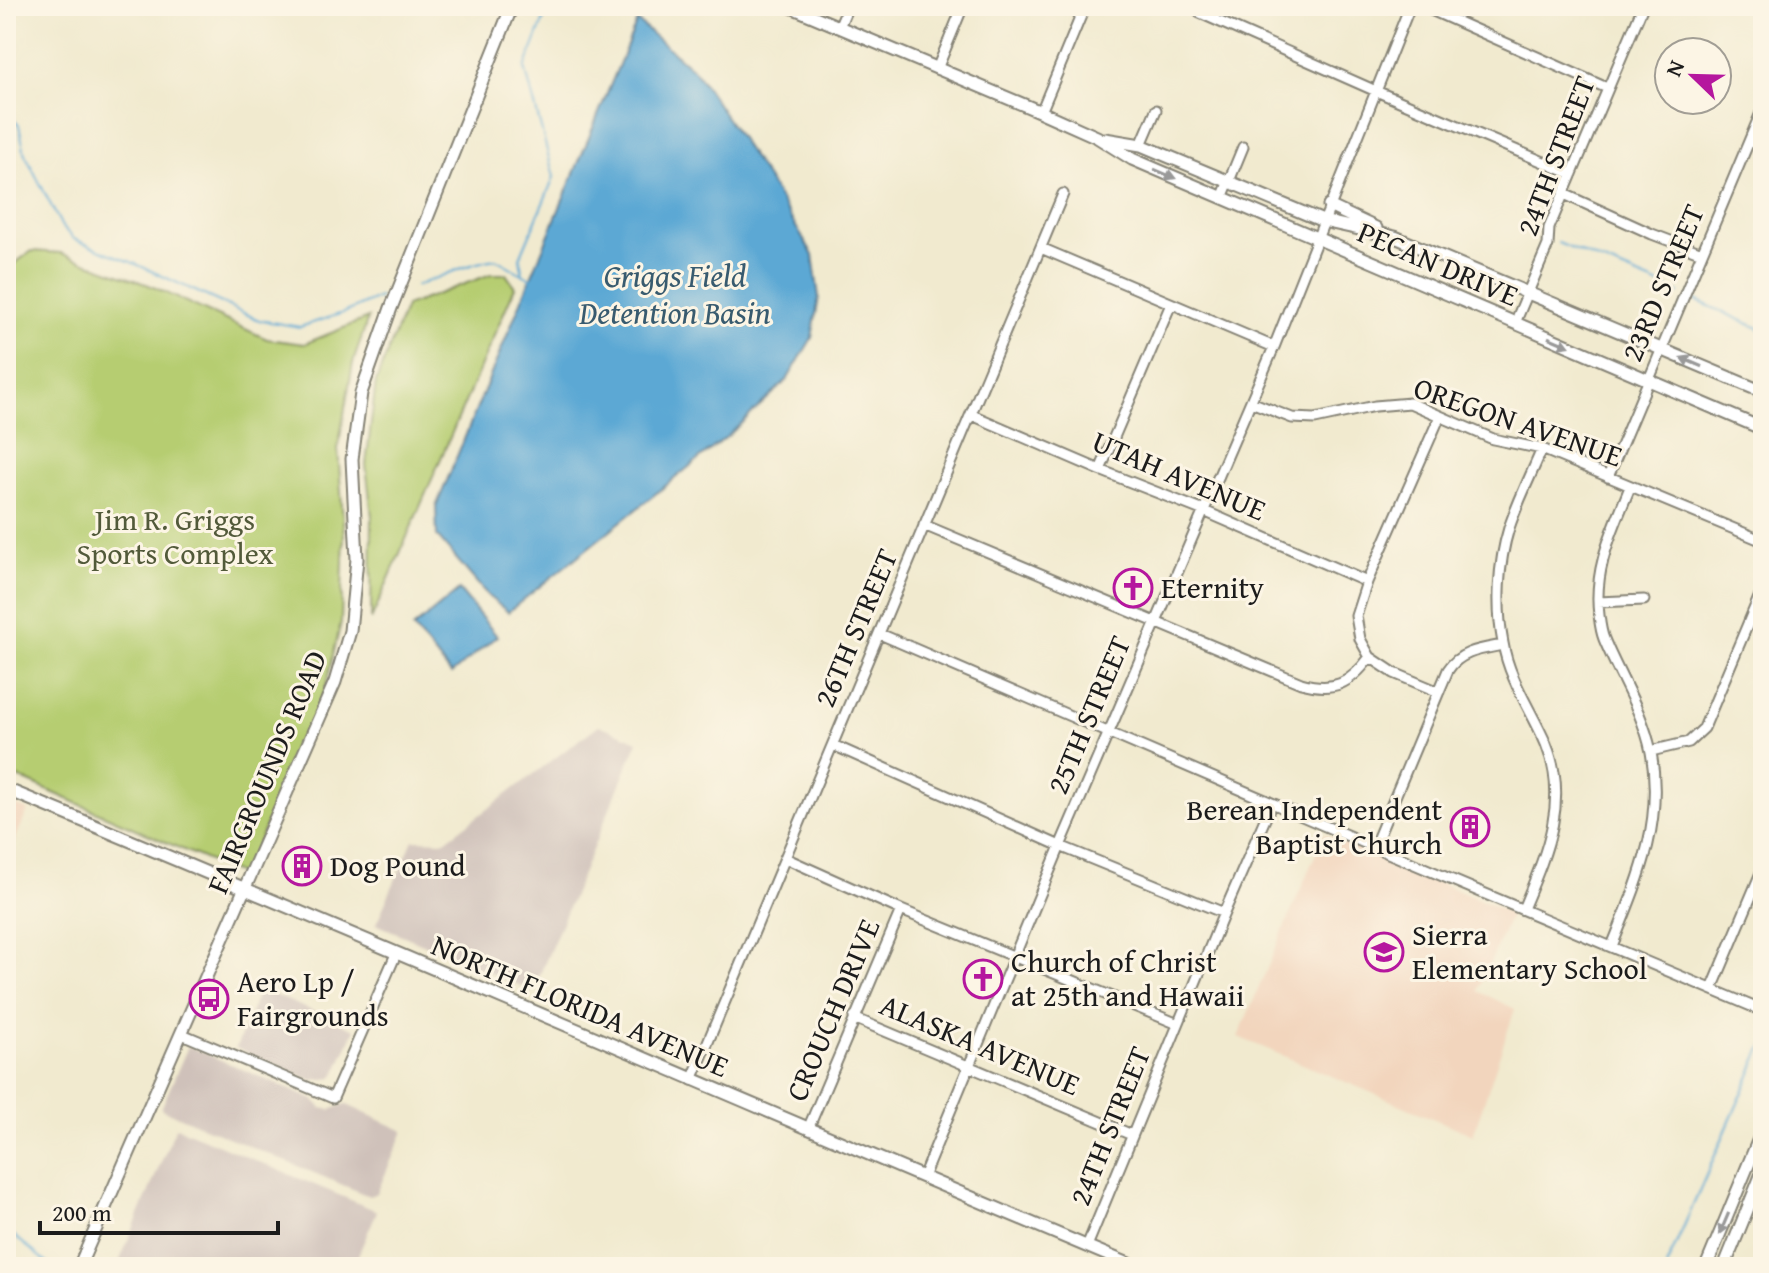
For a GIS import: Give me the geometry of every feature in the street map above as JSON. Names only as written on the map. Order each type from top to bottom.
[{"type":"main road","name":"FAIRGROUNDS ROAD","points":[[79,1267],[335,682],[350,631],[357,559],[352,459],[361,393],[391,308],[512,6]]},
{"type":"main road","name":"PECAN DRIVE","points":[[789,6],[1041,112],[1097,137],[1132,159],[1763,429]]},
{"type":"main road","name":"PECAN DRIVE","points":[[1097,137],[1141,145],[1323,221],[1395,237],[1763,392]]},
{"type":"main road","points":[[1329,206],[1395,237]]},
{"type":"main road","name":"NORTH FLORIDA AVENUE","points":[[6,789],[1136,1267]]},
{"type":"main road","points":[[1708,1262],[1763,1129]]},
{"type":"main road","points":[[1727,1266],[1763,1171]]},
{"type":"street","points":[[839,27],[848,6]]},
{"type":"street","points":[[937,69],[963,6]]},
{"type":"street","points":[[1041,112],[1085,6]]},
{"type":"street","points":[[1203,6],[1200,13],[1572,174]]},
{"type":"street","name":"25TH STREET","points":[[923,1177],[1013,955],[1274,347],[1410,6]]},
{"type":"street","points":[[1422,6],[1607,88]]},
{"type":"street","name":"24TH STREET","points":[[1515,323],[1548,245],[1549,228],[1643,6]]},
{"type":"street","name":"23RD STREET","points":[[1608,477],[1763,108]]},
{"type":"street","points":[[1141,145],[1156,110]]},
{"type":"street","points":[[1222,198],[1243,147]]},
{"type":"street","name":"26TH STREET","points":[[692,1080],[1063,194]]},
{"type":"street","points":[[1564,194],[1702,253]]},
{"type":"street","points":[[1041,248],[1274,347]]},
{"type":"street","points":[[1100,470],[1171,304]]},
{"type":"street","name":"OREGON AVENUE","points":[[1251,402],[1292,418],[1315,419],[1375,406],[1410,403],[1493,439],[1542,449],[1763,541]]},
{"type":"street","name":"UTAH AVENUE","points":[[972,415],[1367,582]]},
{"type":"street","points":[[1439,692],[1394,673],[1370,657],[1360,639],[1356,616],[1367,582],[1440,416]]},
{"type":"street","points":[[1523,909],[1553,830],[1557,805],[1547,747],[1515,683],[1503,645],[1499,597],[1509,529],[1542,449]]},
{"type":"street","points":[[1612,946],[1644,865],[1654,808],[1651,751],[1632,697],[1602,635],[1598,602],[1598,571],[1630,487]]},
{"type":"street","points":[[924,525],[1301,683],[1321,688],[1343,683],[1359,672],[1370,657]]},
{"type":"street","points":[[1651,751],[1689,742],[1704,728],[1763,588]]},
{"type":"street","points":[[1598,602],[1644,600]]},
{"type":"street","points":[[880,634],[1763,1011]]},
{"type":"street","points":[[1374,847],[1452,663],[1467,653],[1503,645]]},
{"type":"street","points":[[833,745],[1060,846],[1224,913]]},
{"type":"street","name":"24TH STREET","points":[[1087,1246],[1272,803]]},
{"type":"street","points":[[785,858],[901,910],[1178,1024]]},
{"type":"street","points":[[1712,989],[1763,868]]},
{"type":"street","name":"CROUCH DRIVE","points":[[808,1129],[901,910]]},
{"type":"street","points":[[182,1034],[333,1098],[396,954]]},
{"type":"street","name":"ALASKA AVENUE","points":[[854,1018],[1132,1135]]},
{"type":"street","points":[[1708,1262],[1727,1266]]},
{"type":"shaded area","points":[[599,725],[638,741],[533,991],[376,924],[413,840],[445,841]]},
{"type":"shaded area","points":[[6,802],[28,810],[6,861]]},
{"type":"shaded area","name":"Sierra Elementary School","points":[[1324,834],[1511,913],[1478,991],[1515,1009],[1473,1135],[1238,1037]]},
{"type":"shaded area","points":[[260,989],[355,1029],[331,1078],[312,1080],[236,1048]]},
{"type":"shaded area","points":[[188,1046],[314,1100],[322,1108],[331,1110],[345,1104],[404,1131],[377,1193],[369,1196],[161,1109]]},
{"type":"shaded area","points":[[176,1127],[377,1211],[353,1267],[117,1267]]},
{"type":"green space","name":"Jim R. Griggs Sports Complex","points":[[32,251],[61,253],[149,285],[267,339],[304,344],[368,318],[353,363],[338,449],[344,535],[341,622],[325,690],[243,876],[6,772],[6,735],[16,712],[6,708],[6,277],[11,266]]},
{"type":"green space","points":[[491,274],[506,274],[515,287],[371,620],[372,517],[366,465],[376,382],[406,306]]},
{"type":"water","name":"Griggs Field Detention Basin","points":[[637,21],[696,72],[813,255],[819,297],[812,338],[787,380],[729,435],[508,612],[489,597],[437,536],[436,507]]},
{"type":"water","points":[[459,590],[497,636],[451,674],[413,628]]},
{"type":"waterway","points":[[523,275],[520,258],[554,177],[525,68],[549,6]]},
{"type":"waterway","points":[[6,113],[19,125],[25,154],[62,227],[74,239],[259,320],[300,327],[380,297]]},
{"type":"waterway","points":[[1558,243],[1679,293]]},
{"type":"waterway","points":[[415,286],[496,259],[531,279]]},
{"type":"waterway","points":[[1691,298],[1763,330]]},
{"type":"waterway","points":[[1666,1267],[1763,1046]]},
{"type":"waterway","points":[[6,1229],[52,1267]]},
{"type":"place","name":"Eternity","points":[[1133,588]]},
{"type":"place","name":"Berean Independent Baptist Church","points":[[1470,827]]},
{"type":"place","name":"Dog Pound","points":[[302,866]]},
{"type":"place","name":"Sierra Elementary School","points":[[1384,952]]},
{"type":"place","name":"Church of Christ at 25th and Hawaii","points":[[983,979]]},
{"type":"place","name":"Aero Lp / Fairgrounds","points":[[209,999]]}]
